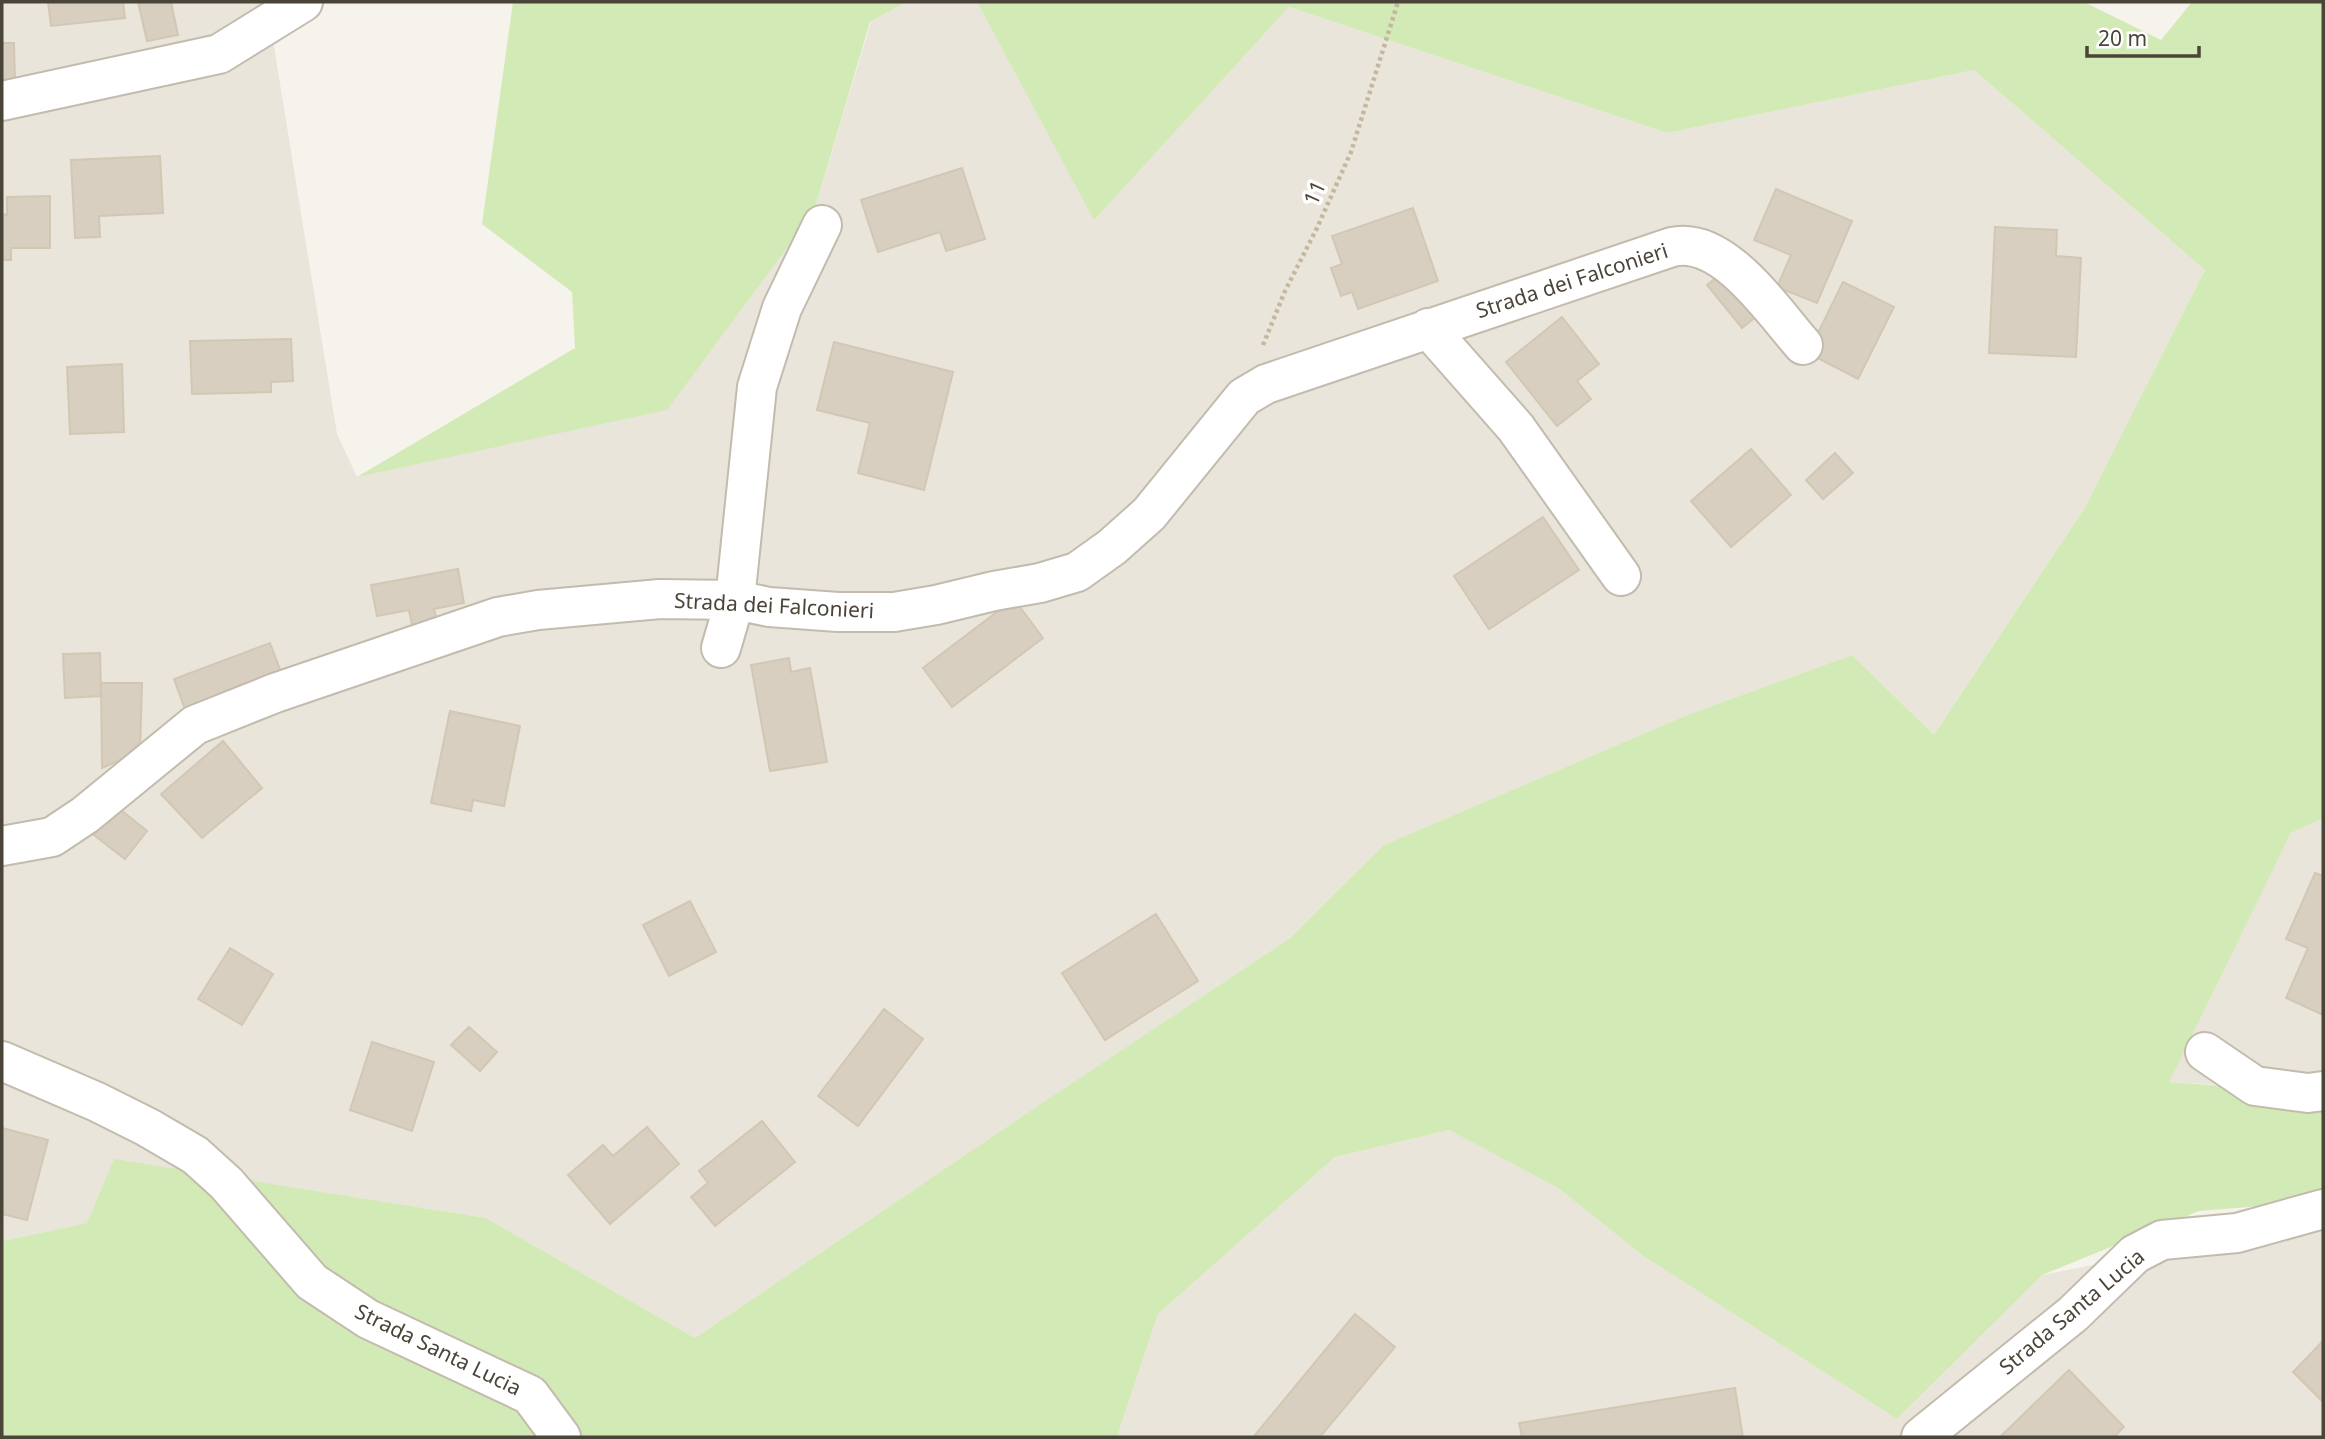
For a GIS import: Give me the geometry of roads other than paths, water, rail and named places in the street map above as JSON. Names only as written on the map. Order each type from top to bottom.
[{"type":"street","points":[[2,102],[219,54],[303,2]]},
{"type":"street","points":[[721,648],[735,600],[757,387],[782,307],[822,225]]},
{"type":"street","name":"Strada dei Falconieri","points":[[2,846],[52,837],[85,815],[195,725],[275,693],[498,617],[538,610],[660,599],[735,600],[769,607],[838,612],[894,612],[936,606],[1077,572],[1112,547],[1149,514],[1244,397],[1266,384],[1683,244],[1703,248],[1738,271],[1802,345]]},
{"type":"street","points":[[1428,328],[1516,428],[1621,576]]},
{"type":"street","points":[[2205,1052],[2255,1086],[2308,1093],[2323,1091]]},
{"type":"street","name":"Strada Santa Lucia","points":[[2,1061],[97,1102],[195,1155],[226,1183],[312,1282],[368,1320],[530,1395],[561,1437]]},
{"type":"street","name":"Strada Santa Lucia","points":[[1921,1437],[2073,1314],[2136,1254],[2162,1240],[2237,1233],[2323,1209]]}]
